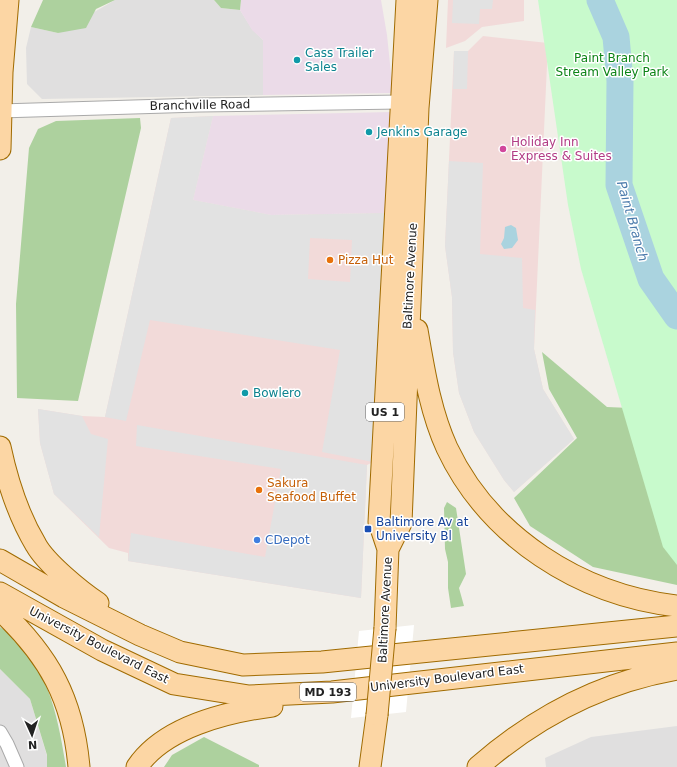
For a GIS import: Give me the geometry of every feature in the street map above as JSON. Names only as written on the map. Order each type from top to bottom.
[{"type":"main road","points":[[0,149],[2,72],[8,0]]},
{"type":"main road","points":[[6,33],[18,0]]},
{"type":"main road","points":[[395,0],[404,36]]},
{"type":"main road","name":"Baltimore Avenue","points":[[370,767],[377,715],[385,628],[388,549],[379,522],[400,102],[407,0]]},
{"type":"main road","name":"Baltimore Avenue","points":[[388,549],[401,523],[409,296],[418,108],[427,0]]},
{"type":"main road","points":[[409,296],[427,388],[437,422],[450,454],[465,480],[484,506],[507,530],[531,550],[565,571],[591,584],[632,598],[677,606]]},
{"type":"main road","points":[[0,447],[8,478],[21,514],[36,546],[66,578],[140,635]]},
{"type":"main road","points":[[0,560],[64,597],[140,635],[180,652],[243,665],[322,662],[677,626]]},
{"type":"main road","name":"University Boulevard East","points":[[0,593],[102,650],[174,684],[249,696],[332,692],[677,653]]},
{"type":"main road","points":[[0,610],[31,641],[52,672],[68,708],[74,731],[79,767]]},
{"type":"main road","points":[[137,767],[154,750],[171,738],[212,718],[241,710],[417,688],[534,668]]},
{"type":"main road","points":[[478,767],[503,745],[580,699],[639,677],[677,669]]},
{"type":"street","name":"Branchville Road","points":[[1,111],[200,105],[400,102]]},
{"type":"street","points":[[0,732],[17,767]]},
{"type":"shaded area","points":[[115,0],[214,0],[221,8],[240,10],[252,29],[263,40],[263,95],[42,99],[27,84],[26,48],[31,27],[58,33]]},
{"type":"shaded area","points":[[241,0],[381,0],[387,35],[393,93],[263,95],[263,40],[252,30],[240,10]]},
{"type":"shaded area","points":[[448,0],[524,0],[524,21],[482,27],[465,41],[446,48]]},
{"type":"shaded area","points":[[453,0],[493,0],[492,9],[480,9],[479,24],[452,23]]},
{"type":"shaded area","points":[[483,36],[548,43],[534,349],[543,389],[574,439],[514,492],[504,480],[474,432],[459,393],[453,352],[452,297],[445,246],[454,51],[468,51]]},
{"type":"shaded area","points":[[454,51],[468,51],[467,89],[453,89]]},
{"type":"shaded area","points":[[392,112],[387,213],[271,215],[193,200],[213,116]]},
{"type":"shaded area","points":[[213,116],[193,200],[271,215],[387,213],[373,462],[367,465],[361,598],[128,561],[128,553],[109,548],[54,494],[40,443],[38,409],[82,416],[105,417],[171,118]]},
{"type":"shaded area","points":[[213,116],[193,200],[271,215],[387,213],[373,462],[322,452],[340,350],[150,320],[126,421],[105,417],[171,118]],"holes":[[[310,238],[352,240],[350,282],[308,279]]]},
{"type":"shaded area","points":[[449,161],[483,163],[480,254],[522,258],[523,308],[535,310],[534,349],[543,389],[574,439],[514,492],[504,480],[474,432],[459,393],[453,352],[452,297],[445,246]]},
{"type":"shaded area","points":[[38,409],[82,416],[91,434],[108,439],[99,537],[54,494],[40,443]]},
{"type":"shaded area","points":[[137,425],[367,465],[361,598],[128,561],[131,533],[265,557],[281,469],[136,446]]},
{"type":"shaded area","points":[[0,669],[30,699],[47,756],[47,767],[0,767]]},
{"type":"shaded area","points":[[677,726],[677,767],[546,767],[545,758],[591,737]]},
{"type":"green space","points":[[43,0],[115,0],[96,9],[86,28],[58,33],[31,27]]},
{"type":"green space","points":[[214,0],[241,0],[240,10],[221,8]]},
{"type":"green space","name":"Paint Branch Stream Valley Park","points":[[538,0],[677,0],[677,565],[663,547],[581,269],[568,205]]},
{"type":"green space","points":[[140,118],[141,128],[78,401],[17,398],[16,304],[29,148],[38,129],[56,121]]},
{"type":"green space","points":[[542,352],[607,407],[677,410],[677,585],[593,567],[530,526],[514,498],[577,438],[549,389]]},
{"type":"green space","points":[[447,502],[456,508],[466,574],[459,588],[464,606],[451,608],[448,588],[448,562],[445,549],[444,508]]},
{"type":"green space","points":[[0,627],[16,639],[29,654],[48,689],[59,728],[66,767],[47,767],[47,755],[30,699],[0,669]]},
{"type":"green space","points":[[204,737],[259,765],[259,767],[164,767],[172,755]]},
{"type":"water","points":[[511,225],[516,228],[518,240],[512,248],[504,249],[501,244],[504,238],[505,227]]},
{"type":"pier","points":[[414,625],[406,712],[351,718],[359,631]]},
{"type":"waterway","name":"Paint Branch","points":[[600,0],[616,37],[620,81],[619,185],[651,279],[677,316]]},
{"type":"place","name":"Cass Trailer Sales","points":[[297,60]]},
{"type":"place","name":"Jenkins Garage","points":[[369,132]]},
{"type":"place","name":"Holiday Inn Express & Suites","points":[[503,149]]},
{"type":"place","name":"Pizza Hut","points":[[330,260]]},
{"type":"place","name":"Bowlero","points":[[245,393]]},
{"type":"place","name":"Sakura Seafood Buffet","points":[[259,490]]},
{"type":"place","name":"Baltimore Av at University Bl","points":[[368,529]]},
{"type":"place","name":"CDepot","points":[[257,540]]}]
